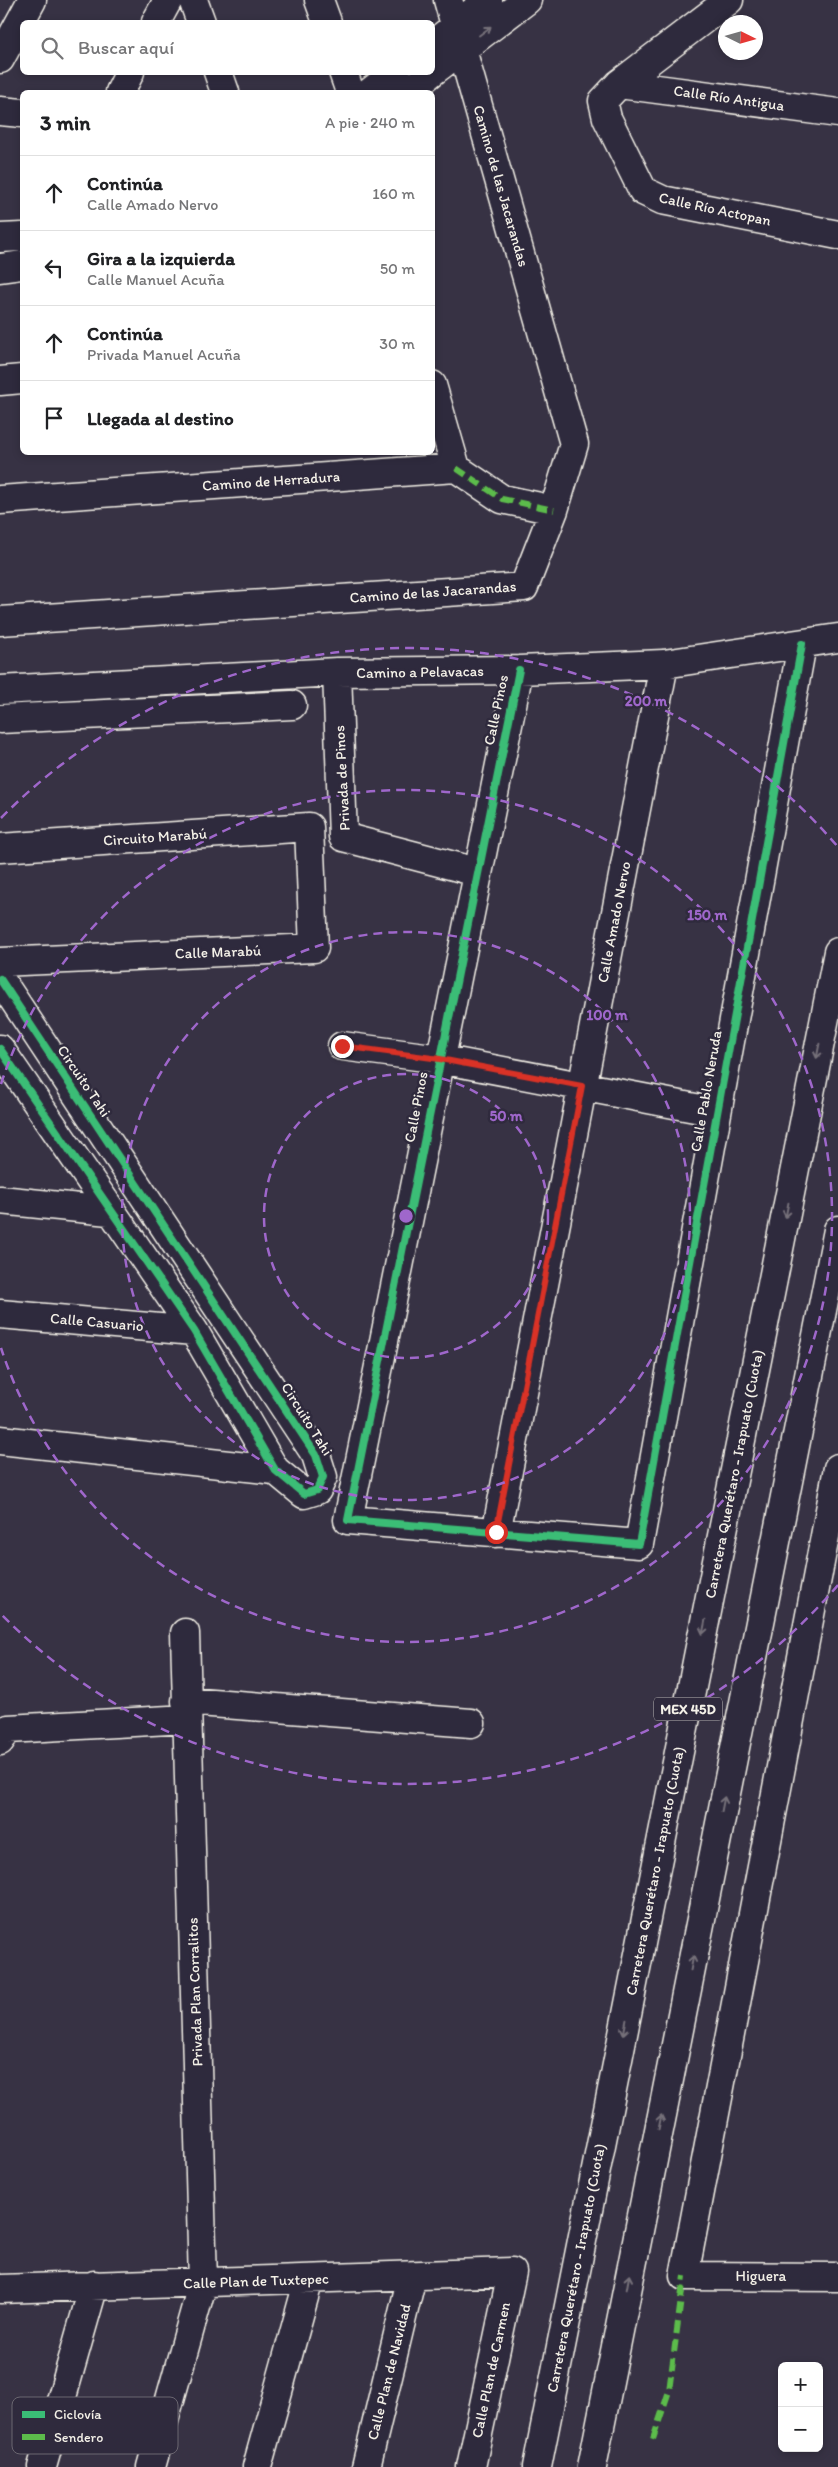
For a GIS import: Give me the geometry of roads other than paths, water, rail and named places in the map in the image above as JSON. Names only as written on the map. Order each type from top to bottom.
[{"type":"main road","points":[[21,20],[32,0]]},
{"type":"main road","points":[[157,20],[168,0]]},
{"type":"main road","points":[[193,0],[200,20]]},
{"type":"main road","points":[[319,0],[326,20]]},
{"type":"main road","name":"Camino de las Jacarandas","points":[[0,621],[524,587],[554,510],[574,444],[448,0]]},
{"type":"main road","points":[[435,68],[488,0]]},
{"type":"main road","points":[[435,44],[458,38],[527,0]]},
{"type":"main road","name":"Calle Río Actopan","points":[[729,0],[619,84],[603,100],[607,118],[643,192],[662,200],[838,234]]},
{"type":"main road","points":[[0,59],[20,22]]},
{"type":"main road","points":[[121,90],[128,75]]},
{"type":"main road","points":[[219,75],[223,90]]},
{"type":"main road","points":[[344,75],[349,90]]},
{"type":"main road","points":[[373,90],[392,75]]},
{"type":"main road","points":[[410,90],[428,75]]},
{"type":"main road","name":"Calle Río Antigua","points":[[619,84],[838,113]]},
{"type":"main road","points":[[0,111],[20,113]]},
{"type":"main road","points":[[0,238],[20,237]]},
{"type":"main road","points":[[0,268],[20,265]]},
{"type":"main road","points":[[0,381],[20,379]]},
{"type":"main road","points":[[435,395],[456,468],[502,499],[554,510]]},
{"type":"main road","name":"Camino de Herradura","points":[[0,500],[456,468]]},
{"type":"main road","name":"Camino a Pelavacas","points":[[0,690],[337,672],[519,670],[664,664],[838,638]]},
{"type":"main road","name":"Calle Pablo Neruda","points":[[496,1532],[638,1544],[802,644]]},
{"type":"main road","name":"Calle Amado Nervo","points":[[496,1532],[664,664]]},
{"type":"main road","name":"Calle Pinos","points":[[496,1532],[348,1520],[519,670]]},
{"type":"main road","name":"Privada de Pinos","points":[[337,672],[343,837],[477,872]]},
{"type":"main road","points":[[0,718],[292,705]]},
{"type":"main road","name":"Circuito Marabú","points":[[0,848],[309,827]]},
{"type":"main road","name":"Calle Marabú","points":[[0,962],[314,948],[309,827]]},
{"type":"main road","name":"Carretera Querétaro - Irapuato (Cuota)","points":[[537,2467],[838,952]]},
{"type":"main road","name":"Circuito Tahi","points":[[0,979],[316,1455],[323,1477],[317,1490],[304,1494],[275,1470],[194,1331],[109,1211],[10,1080],[0,1050]]},
{"type":"main road","points":[[342,1046],[440,1059],[716,1112]]},
{"type":"main road","points":[[0,1200],[109,1211]]},
{"type":"main road","name":"MEX 45D","points":[[592,2467],[838,1230]]},
{"type":"main road","name":"Calle Casuario","points":[[0,1314],[194,1331]]},
{"type":"main road","points":[[0,1440],[275,1470]]},
{"type":"main road","name":"Higuera","points":[[838,1468],[684,2276],[838,2277]]},
{"type":"main road","name":"Privada Plan Corralitos","points":[[170,2397],[203,2282],[185,1633]]},
{"type":"main road","points":[[0,1741],[8,1729],[186,1710],[471,1723]]},
{"type":"main road","name":"Calle Plan de Tuxtepec","points":[[0,2289],[512,2272]]},
{"type":"main road","name":"Calle Plan de Carmen","points":[[471,2467],[512,2272]]},
{"type":"main road","name":"Calle Plan de Navidad","points":[[366,2467],[412,2276]]},
{"type":"main road","points":[[257,2467],[309,2279]]},
{"type":"main road","points":[[62,2397],[94,2285]]},
{"type":"main road","points":[[522,2467],[568,2310]]},
{"type":"main road","points":[[606,2467],[622,2317]]},
{"type":"main road","points":[[42,2467],[46,2454]]},
{"type":"main road","name":"Privada Plan Corralitos","points":[[150,2467],[154,2454]]}]
